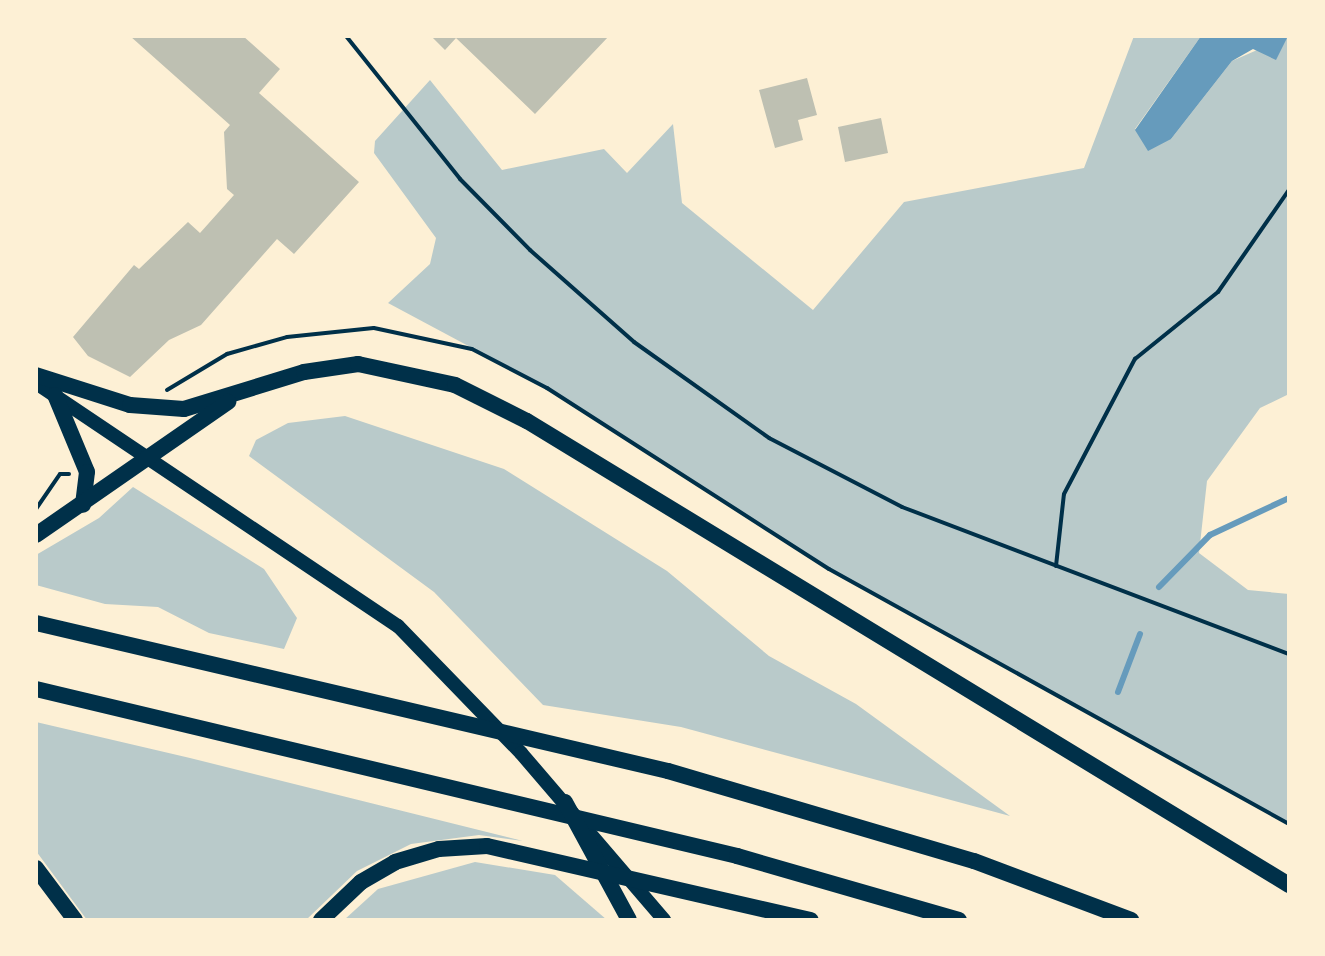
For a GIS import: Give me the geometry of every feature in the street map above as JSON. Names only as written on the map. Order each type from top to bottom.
[{"type":"highway","points":[[36,375],[130,405],[184,409],[358,364],[455,385],[527,421],[1289,885]]},
{"type":"highway","points":[[36,535],[247,391]]},
{"type":"highway","points":[[55,395],[87,472],[83,505]]},
{"type":"highway","points":[[36,623],[668,771],[974,861],[1131,920]]},
{"type":"highway","points":[[36,689],[737,856],[959,920]]},
{"type":"highway","points":[[565,802],[629,920]]},
{"type":"highway","points":[[321,920],[377,871],[464,846],[750,904],[811,920]]},
{"type":"highway","points":[[36,868],[75,920]]},
{"type":"main road","points":[[36,383],[389,618],[565,802],[664,920]]},
{"type":"path","points":[[346,36],[460,179],[634,342],[769,438],[902,507],[1289,654]]},
{"type":"path","points":[[1056,566],[1064,494],[1135,359],[1218,292],[1289,190]]},
{"type":"shaded area","points":[[1134,36],[1201,36],[1135,129],[1171,139],[1232,61],[1289,36],[1289,394],[1260,408],[1207,481],[1199,553],[1248,590],[1289,594],[1289,824],[829,569],[547,388],[388,303],[430,264],[436,238],[374,153],[375,141],[430,80],[502,170],[604,149],[627,173],[673,124],[682,203],[813,310],[904,202],[1084,168]]},
{"type":"shaded area","points":[[345,416],[504,469],[667,571],[769,656],[856,704],[1010,816],[681,727],[543,705],[434,592],[249,456],[256,440],[288,423]]},
{"type":"shaded area","points":[[133,487],[264,569],[297,618],[284,649],[209,633],[158,607],[105,604],[36,585],[36,555],[99,518]]},
{"type":"shaded area","points":[[36,722],[523,841],[479,835],[411,844],[357,871],[306,920],[87,920],[36,851]]},
{"type":"shaded area","points":[[475,862],[555,875],[607,920],[344,920],[378,889]]},
{"type":"water","points":[[1201,36],[1288,36],[1276,60],[1253,49],[1232,61],[1171,139],[1148,151],[1135,130]]},
{"type":"building","points":[[130,36],[243,36],[280,69],[259,93],[359,182],[294,254],[277,239],[201,325],[169,340],[130,377],[88,356],[73,337],[134,265],[139,269],[188,222],[200,233],[234,195],[227,189],[224,132],[230,125]]},
{"type":"building","points":[[431,36],[609,36],[535,114],[456,38],[445,50]]},
{"type":"building","points":[[807,78],[817,115],[798,120],[803,140],[775,148],[759,90]]},
{"type":"building","points":[[881,118],[888,153],[845,162],[838,127]]},
{"type":"waterway","points":[[1159,587],[1210,535],[1289,498]]},
{"type":"waterway","points":[[1118,692],[1140,634]]}]
